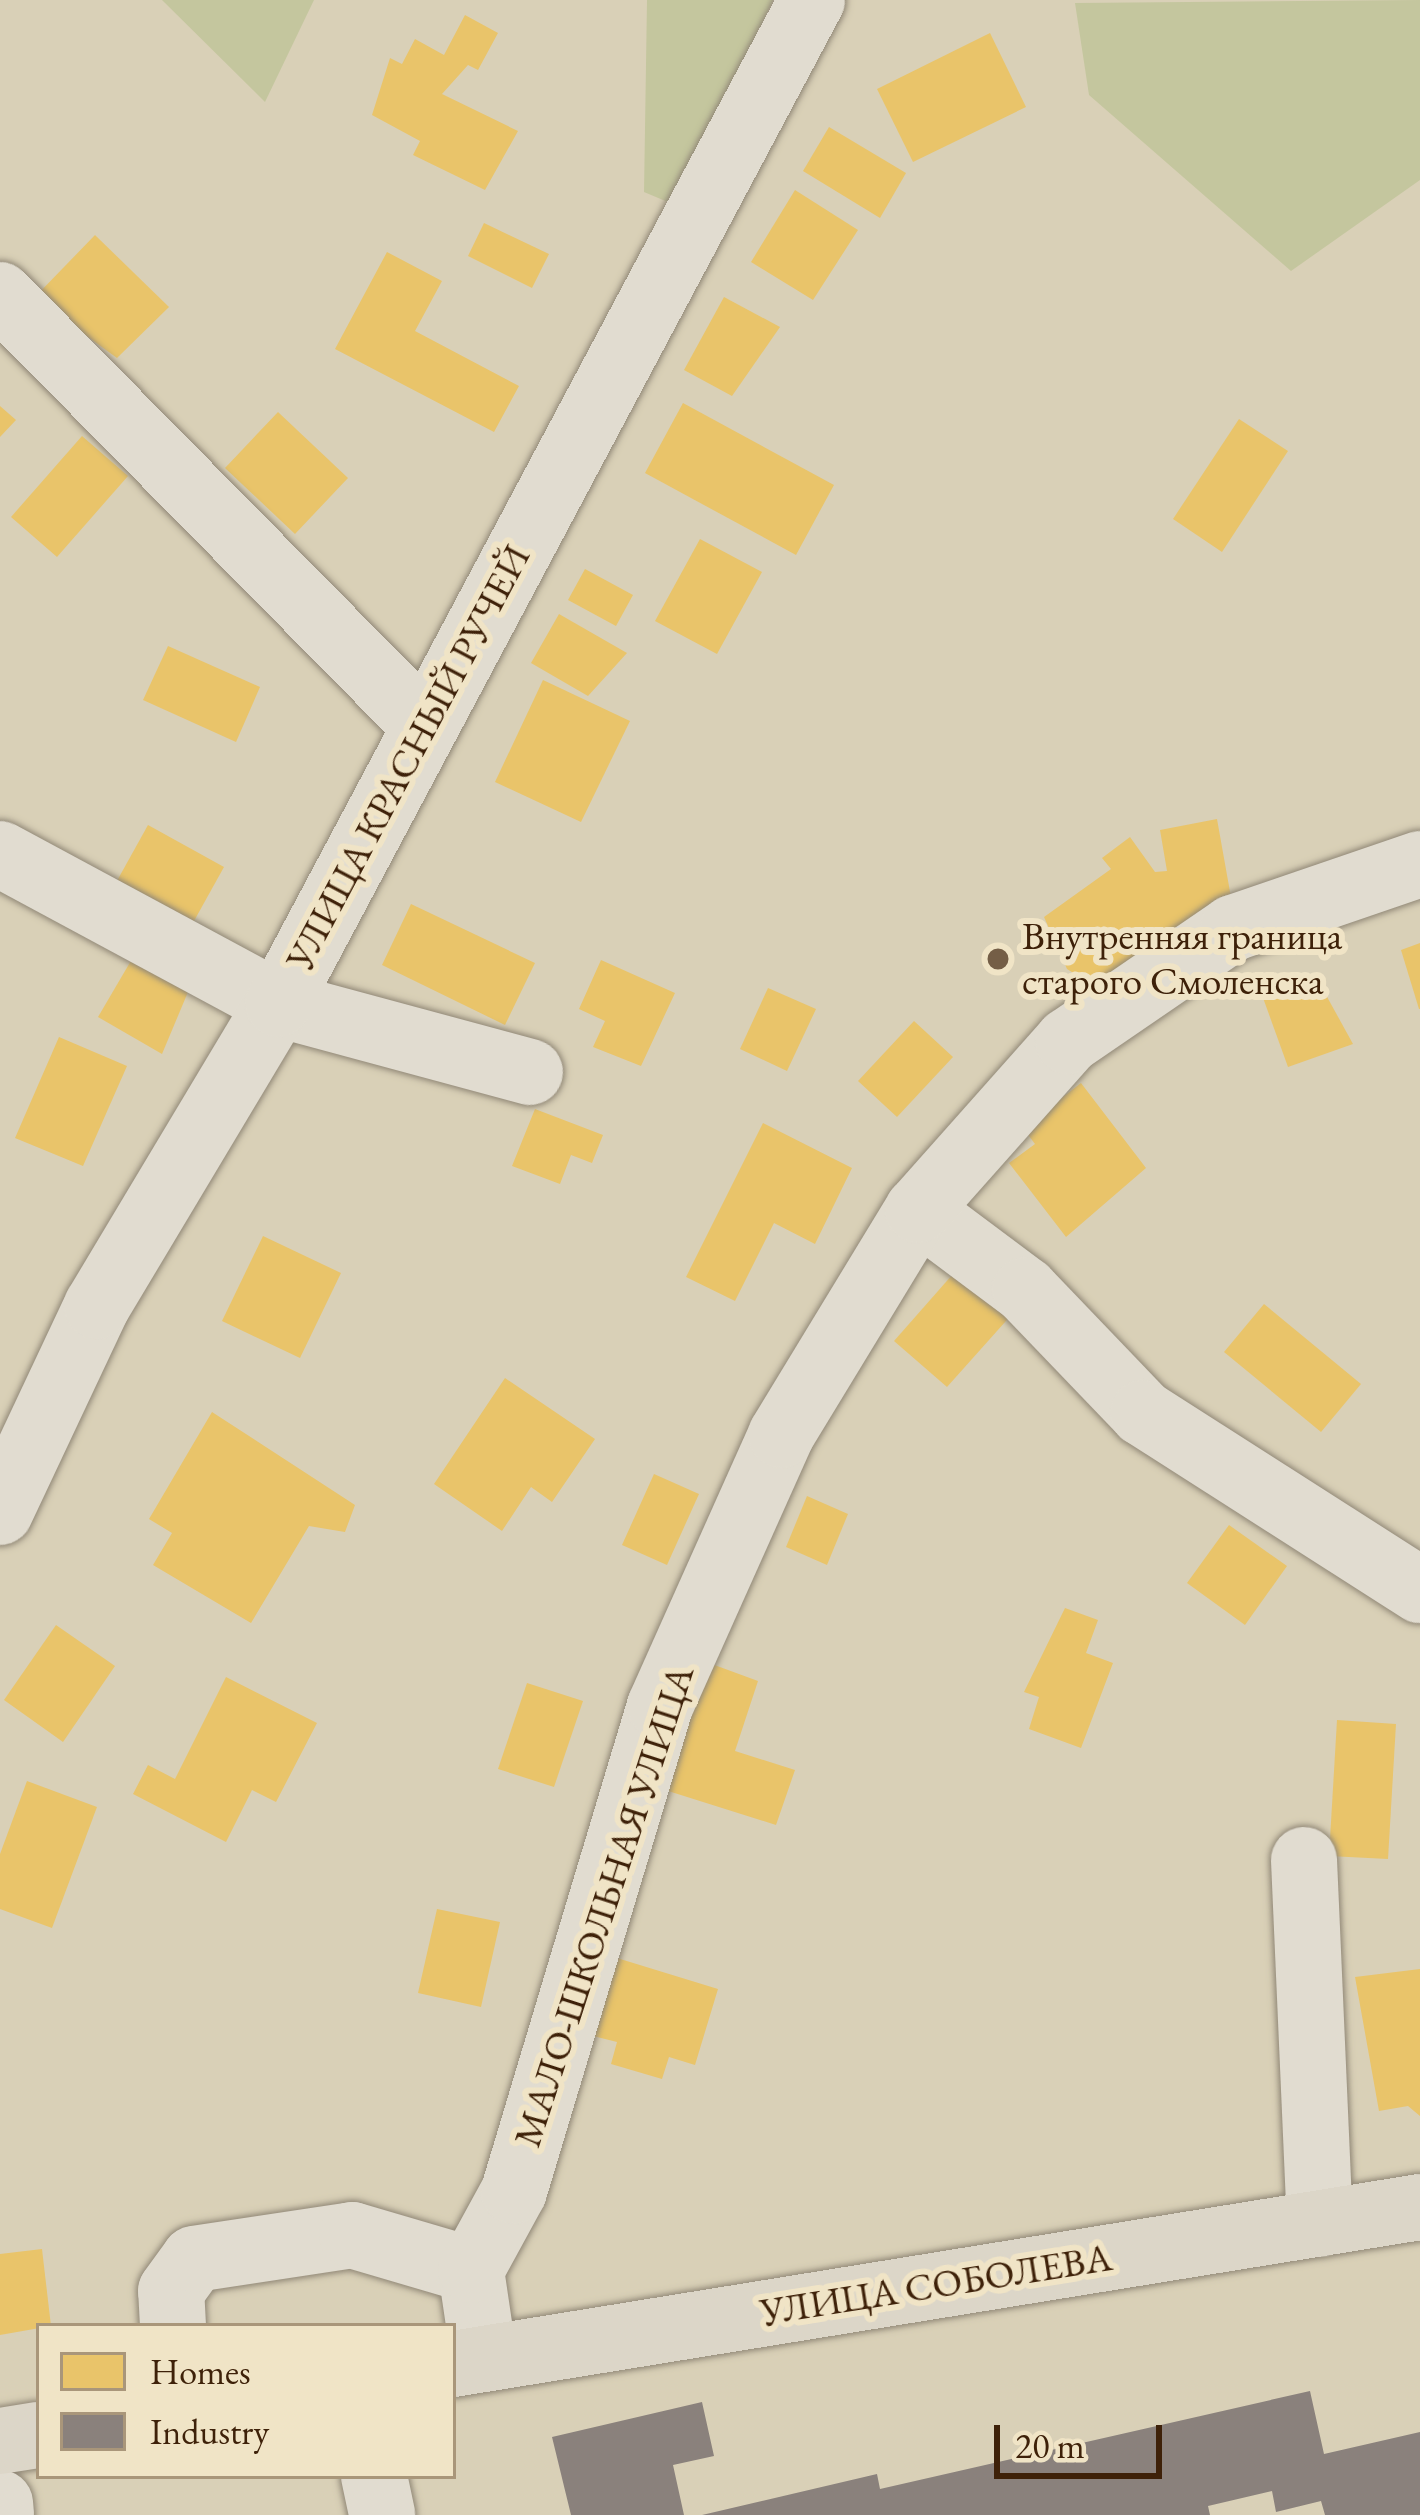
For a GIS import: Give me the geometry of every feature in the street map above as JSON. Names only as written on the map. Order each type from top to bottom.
[{"type":"main road","name":"УЛИЦА СОБОЛЕВА","points":[[468,2361],[1420,2207]]},
{"type":"main road","points":[[0,2441],[36,2435]]},
{"type":"street","name":"УЛИЦА КРАСНЫЙ РУЧЕЙ","points":[[0,1512],[97,1306],[278,1004],[812,0]]},
{"type":"street","points":[[0,295],[424,725]]},
{"type":"street","points":[[0,854],[278,1004],[530,1072]]},
{"type":"street","name":"МАЛО-ШКОЛЬНАЯ УЛИЦА","points":[[471,2270],[514,2191],[661,1706],[781,1435],[918,1210],[1068,1042],[1196,953],[1336,886],[1420,864]]},
{"type":"street","points":[[918,1210],[1025,1290],[1143,1413],[1420,1590]]},
{"type":"street","points":[[1304,1860],[1320,2224]]},
{"type":"street","points":[[173,2323],[171,2291],[194,2259],[352,2236],[471,2270],[468,2361]]},
{"type":"street","points":[[375,2479],[382,2515]]},
{"type":"street","points":[[0,2503],[1,2515]]},
{"type":"green space","points":[[162,0],[314,0],[265,102]]},
{"type":"green space","points":[[647,0],[773,0],[675,205],[644,192]]},
{"type":"green space","points":[[1420,0],[1420,180],[1291,271],[1089,95],[1075,3]]},
{"type":"building: Homes","points":[[465,15],[498,33],[478,70],[468,65],[442,94],[518,131],[485,190],[413,155],[420,141],[372,115],[390,58],[402,64],[415,39],[444,55]]},
{"type":"building: Homes","points":[[990,33],[1026,107],[913,162],[877,89]]},
{"type":"building: Homes","points":[[829,127],[906,173],[880,218],[803,171]]},
{"type":"building: Homes","points":[[795,190],[858,230],[813,300],[751,262]]},
{"type":"building: Homes","points":[[484,223],[549,254],[532,288],[468,256]]},
{"type":"building: Homes","points":[[95,235],[169,307],[117,358],[34,298]]},
{"type":"building: Homes","points":[[387,252],[442,281],[415,331],[519,386],[494,432],[335,349]]},
{"type":"building: Homes","points":[[724,297],[780,327],[732,396],[684,370]]},
{"type":"building: Homes","points":[[683,403],[834,485],[796,555],[645,473]]},
{"type":"building: Homes","points":[[0,406],[16,420],[0,437]]},
{"type":"building: Homes","points":[[278,412],[348,478],[295,534],[225,468]]},
{"type":"building: Homes","points":[[1239,419],[1288,451],[1222,552],[1173,519]]},
{"type":"building: Homes","points":[[82,436],[128,476],[57,557],[11,517]]},
{"type":"building: Homes","points":[[700,539],[762,572],[717,654],[655,621]]},
{"type":"building: Homes","points":[[585,569],[633,595],[616,626],[568,600]]},
{"type":"building: Homes","points":[[559,614],[627,653],[588,696],[531,663]]},
{"type":"building: Homes","points":[[168,646],[260,687],[236,742],[143,700]]},
{"type":"building: Homes","points":[[543,680],[630,721],[581,822],[495,782]]},
{"type":"building: Homes","points":[[1217,819],[1232,903],[1099,989],[1067,969],[1044,917],[1111,869],[1102,858],[1130,837],[1155,872],[1167,871],[1160,830]]},
{"type":"building: Homes","points":[[148,825],[224,867],[184,939],[108,897]]},
{"type":"building: Homes","points":[[411,904],[535,963],[505,1025],[382,965]]},
{"type":"building: Homes","points":[[1420,943],[1420,1009],[1419,1009],[1401,950]]},
{"type":"building: Homes","points":[[132,959],[188,992],[162,1054],[98,1017]]},
{"type":"building: Homes","points":[[601,960],[675,993],[641,1066],[593,1047],[605,1021],[579,1009]]},
{"type":"building: Homes","points":[[1315,975],[1353,1044],[1288,1067],[1262,995]]},
{"type":"building: Homes","points":[[768,988],[816,1009],[787,1071],[740,1049]]},
{"type":"building: Homes","points":[[914,1021],[953,1057],[897,1117],[858,1081]]},
{"type":"building: Homes","points":[[59,1037],[127,1066],[83,1166],[15,1138]]},
{"type":"building: Homes","points":[[1081,1083],[1146,1168],[1066,1237],[1009,1163],[1035,1144],[1023,1128]]},
{"type":"building: Homes","points":[[535,1109],[603,1135],[592,1163],[571,1155],[560,1184],[512,1166]]},
{"type":"building: Homes","points":[[763,1123],[852,1168],[815,1244],[774,1223],[735,1301],[686,1277]]},
{"type":"building: Homes","points":[[263,1236],[341,1273],[300,1358],[222,1321]]},
{"type":"building: Homes","points":[[960,1266],[1014,1312],[947,1387],[894,1341]]},
{"type":"building: Homes","points":[[1264,1304],[1361,1384],[1321,1432],[1224,1352]]},
{"type":"building: Homes","points":[[505,1378],[595,1439],[552,1502],[531,1487],[502,1531],[434,1484]]},
{"type":"building: Homes","points":[[212,1412],[355,1505],[345,1532],[309,1526],[251,1623],[153,1565],[172,1533],[149,1519]]},
{"type":"building: Homes","points":[[654,1474],[699,1494],[667,1565],[622,1545]]},
{"type":"building: Homes","points":[[807,1496],[848,1514],[827,1565],[786,1547]]},
{"type":"building: Homes","points":[[1229,1525],[1287,1566],[1245,1625],[1187,1583]]},
{"type":"building: Homes","points":[[1065,1608],[1098,1620],[1086,1653],[1113,1663],[1081,1748],[1029,1729],[1039,1697],[1024,1692]]},
{"type":"building: Homes","points":[[56,1625],[115,1666],[63,1742],[4,1700]]},
{"type":"building: Homes","points":[[709,1663],[758,1681],[735,1751],[795,1770],[776,1825],[665,1790]]},
{"type":"building: Homes","points":[[226,1677],[317,1723],[276,1802],[252,1790],[226,1842],[133,1794],[148,1765],[175,1779]]},
{"type":"building: Homes","points":[[527,1683],[583,1701],[554,1787],[498,1769]]},
{"type":"building: Homes","points":[[1337,1720],[1396,1724],[1388,1859],[1329,1856]]},
{"type":"building: Homes","points":[[27,1781],[97,1807],[52,1928],[0,1909],[0,1854]]},
{"type":"building: Homes","points":[[437,1909],[500,1922],[481,2007],[418,1993]]},
{"type":"building: Homes","points":[[617,1958],[718,1989],[695,2065],[669,2057],[662,2079],[611,2064],[617,2042],[593,2036]]},
{"type":"building: Homes","points":[[1420,1969],[1420,2116],[1408,2106],[1379,2111],[1355,1977]]},
{"type":"building: Homes","points":[[42,2249],[51,2323],[0,2335],[0,2254]]},
{"type":"building: Industry","points":[[1310,2391],[1324,2454],[1420,2432],[1420,2515],[1325,2515],[1321,2501],[1276,2512],[1272,2491],[1208,2506],[1210,2515],[702,2515],[877,2474],[880,2489]]},
{"type":"building: Industry","points":[[702,2402],[714,2456],[673,2465],[684,2515],[571,2515],[552,2437]]},
{"type":"place","name":"Внутренняя граница старого Смоленска","points":[[998,959]]}]
